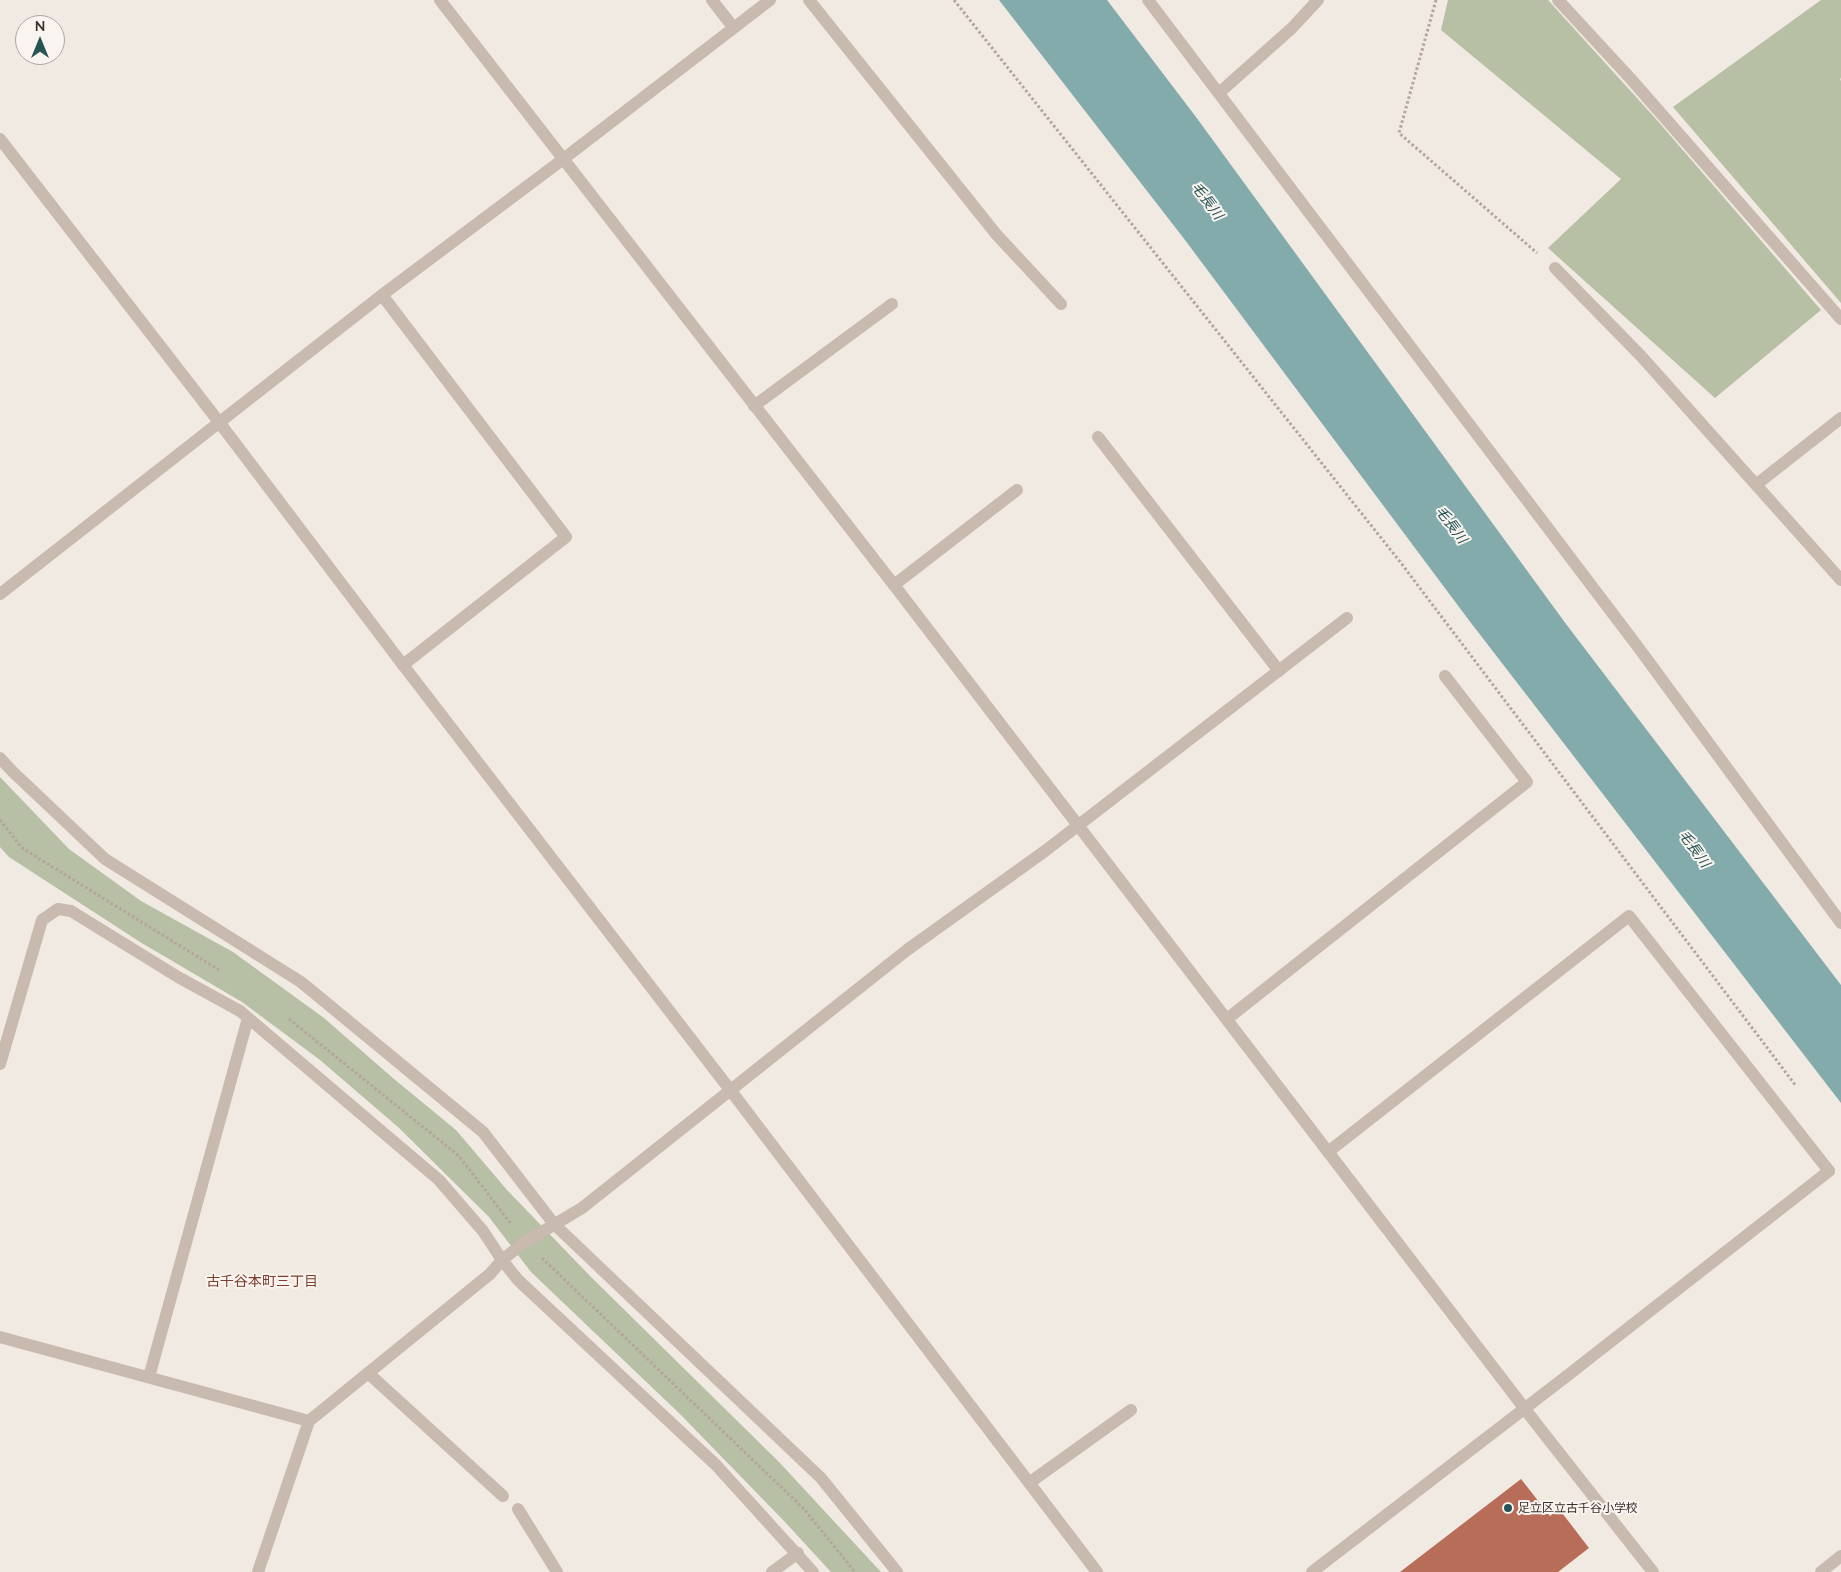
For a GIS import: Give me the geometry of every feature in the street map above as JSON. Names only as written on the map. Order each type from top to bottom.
[{"type":"street","points":[[440,0],[562,160],[894,585],[1538,1426],[1653,1572]]},
{"type":"street","points":[[712,0],[733,27]]},
{"type":"street","points":[[0,594],[382,295],[770,0]]},
{"type":"street","points":[[809,0],[996,234],[1061,304]]},
{"type":"street","points":[[1148,0],[1638,647],[1841,923]]},
{"type":"street","points":[[1219,93],[1292,28],[1318,0]]},
{"type":"street","points":[[1558,0],[1630,78],[1841,319]]},
{"type":"street","points":[[0,139],[219,422],[1097,1572]]},
{"type":"street","points":[[1555,268],[1641,356],[1841,580]]},
{"type":"street","points":[[382,295],[566,537],[403,665]]},
{"type":"street","points":[[754,406],[892,304]]},
{"type":"street","points":[[1757,484],[1841,418]]},
{"type":"street","points":[[1098,437],[1279,671]]},
{"type":"street","points":[[894,585],[1017,490]]},
{"type":"street","points":[[258,1572],[309,1421],[490,1274],[502,1260],[526,1242],[582,1208],[907,950],[1045,851],[1347,618]]},
{"type":"street","points":[[1227,1019],[1527,782],[1446,676]]},
{"type":"street","points":[[0,758],[104,858],[301,982],[483,1132],[554,1224],[821,1478],[897,1572]]},
{"type":"street","points":[[0,1064],[6,1022],[42,920],[58,909],[71,911],[240,1012],[439,1180],[483,1231],[518,1280],[716,1465],[798,1553],[813,1572]]},
{"type":"street","points":[[1312,1572],[1525,1409],[1829,1171],[1629,916],[1328,1152]]},
{"type":"street","points":[[149,1377],[248,1018]]},
{"type":"street","points":[[0,1337],[309,1421]]},
{"type":"street","points":[[368,1373],[503,1496]]},
{"type":"street","points":[[1029,1483],[1132,1410]]},
{"type":"street","points":[[518,1509],[557,1572]]},
{"type":"street","points":[[772,1572],[798,1553]]},
{"type":"street","points":[[1821,1572],[1841,1556]]},
{"type":"path","points":[[954,0],[1401,563],[1799,1091]]},
{"type":"path","points":[[1436,0],[1398,134],[1555,268]]},
{"type":"green space","points":[[1448,0],[1548,0],[1656,119],[1821,310],[1715,398],[1548,248],[1621,179],[1441,30]]},
{"type":"green space","points":[[1821,0],[1841,0],[1841,303],[1673,107]]},
{"type":"green space","points":[[0,777],[69,849],[141,901],[233,952],[324,1018],[456,1130],[507,1190],[591,1277],[779,1462],[881,1572],[831,1572],[681,1415],[531,1272],[489,1217],[398,1127],[320,1060],[242,1002],[140,942],[9,857],[0,847]]},
{"type":"water","name":"毛長川","points":[[999,0],[1107,0],[1196,117],[1566,624],[1841,985],[1841,1103],[1468,619],[1185,240]]},
{"type":"building","points":[[1521,1479],[1550,1516],[1559,1509],[1589,1548],[1558,1572],[1400,1572]]},
{"type":"place","name":"足立区立古千谷小学校","points":[[1508,1508]]},
{"type":"district","name":"古千谷本町三丁目","points":[[262,1282]]}]
